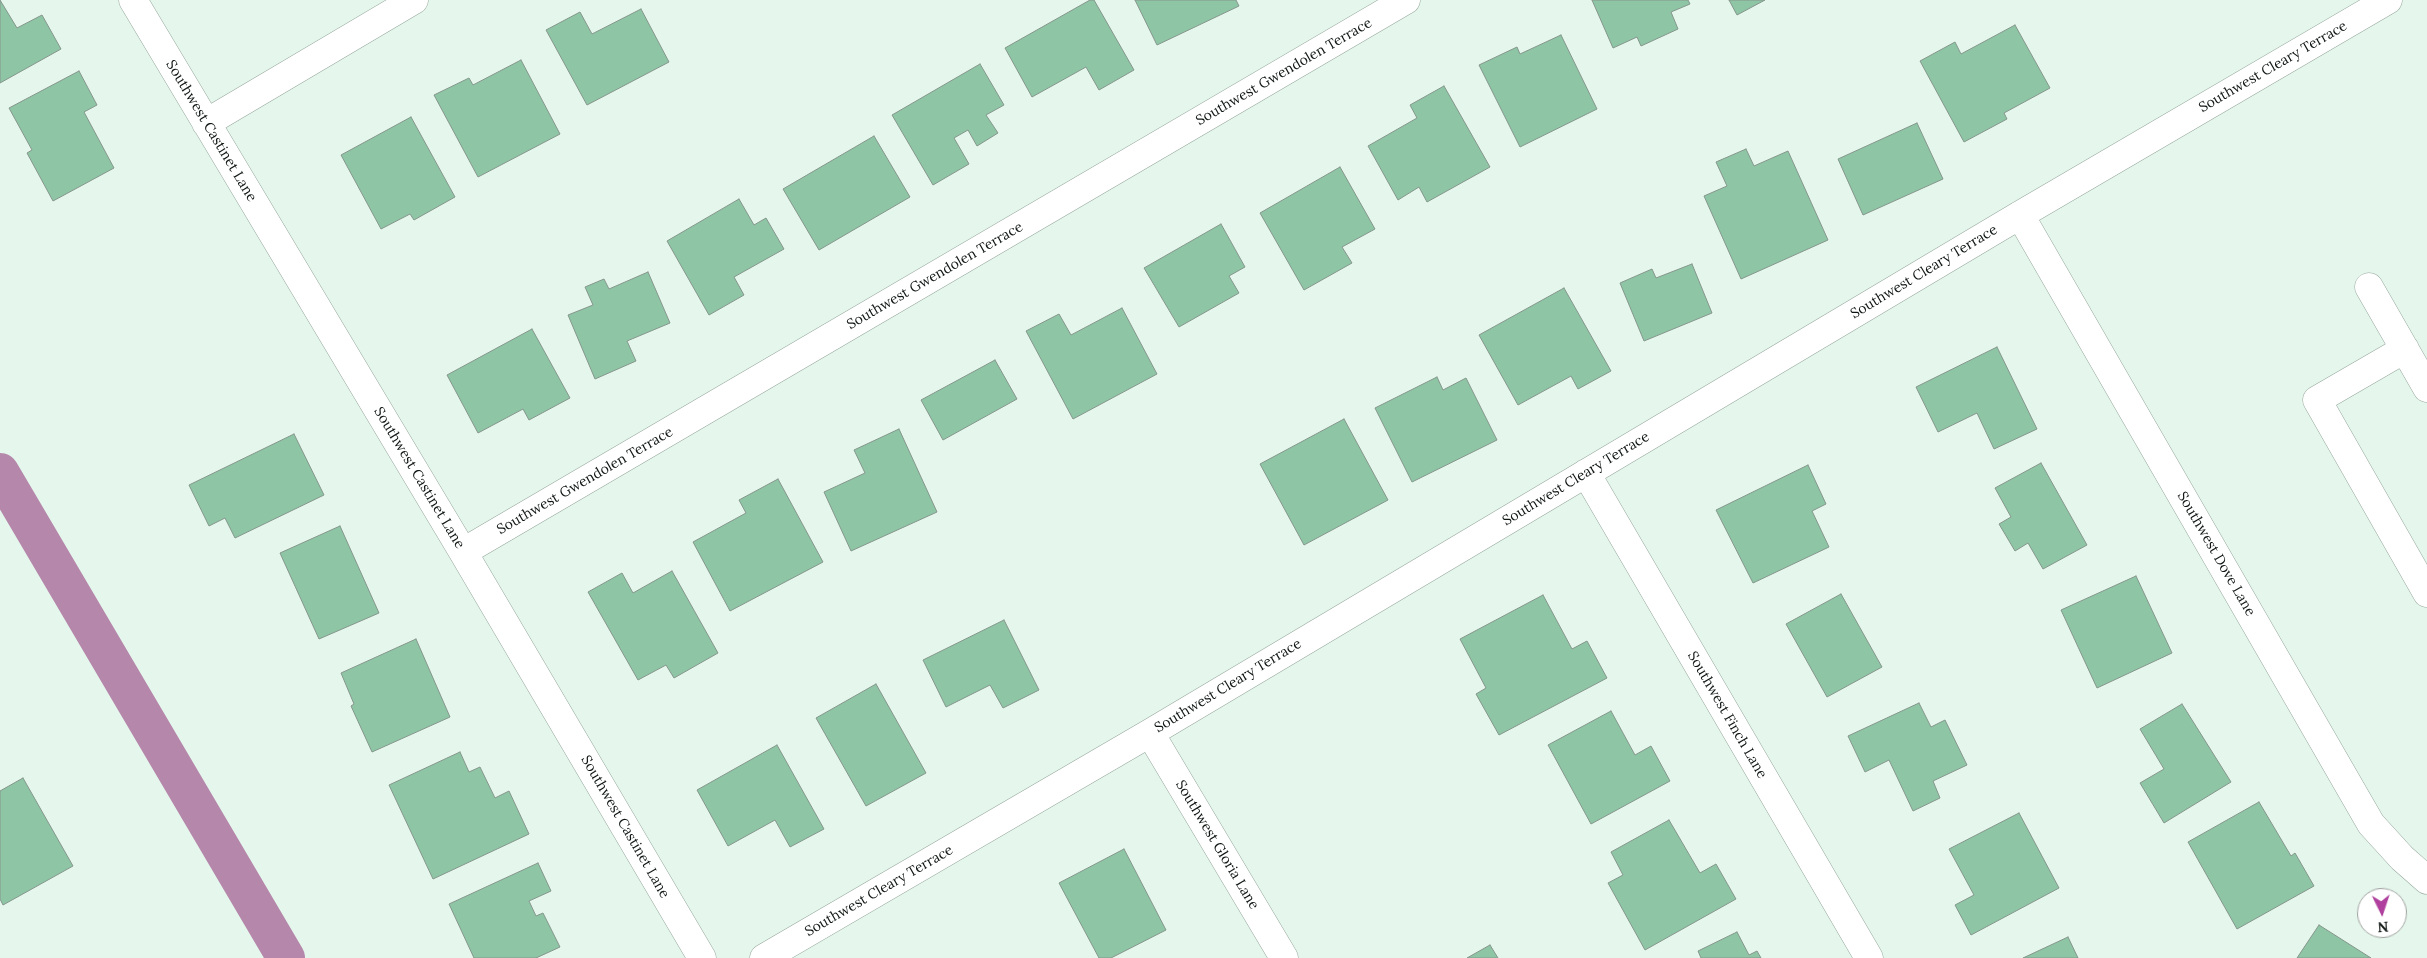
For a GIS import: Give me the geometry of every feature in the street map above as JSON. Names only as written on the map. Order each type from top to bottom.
[{"type":"street","name":"Southwest Castinet Lane","points":[[133,0],[463,552],[702,958]]},
{"type":"street","points":[[206,123],[414,0]]},
{"type":"street","name":"Southwest Gwendolen Terrace","points":[[463,552],[1406,0]]},
{"type":"street","name":"Southwest Cleary Terrace","points":[[764,958],[1150,733],[2020,214],[2388,0]]},
{"type":"street","name":"Southwest Dove Lane","points":[[2020,214],[2371,824],[2402,858],[2427,880]]},
{"type":"street","points":[[2369,287],[2427,388]]},
{"type":"street","points":[[2405,349],[2317,400],[2427,593]]},
{"type":"street","name":"Southwest Finch Lane","points":[[1586,473],[1869,958]]},
{"type":"street","name":"Southwest Gloria Lane","points":[[1150,733],[1284,958]]},
{"type":"building","points":[[0,0],[17,28],[42,15],[61,49],[0,83]]},
{"type":"building","points":[[1090,0],[1094,0],[1134,70],[1099,90],[1086,67],[1032,97],[1005,48]]},
{"type":"building","points":[[1135,0],[1236,0],[1239,6],[1157,45]]},
{"type":"building","points":[[1592,0],[1688,0],[1690,4],[1671,12],[1678,29],[1641,46],[1637,37],[1613,48]]},
{"type":"building","points":[[1729,0],[1765,0],[1737,15]]},
{"type":"building","points":[[641,9],[669,62],[587,105],[546,30],[580,12],[592,34]]},
{"type":"building","points":[[2015,25],[2050,88],[2004,113],[2007,119],[1964,142],[1920,61],[1955,42],[1961,54]]},
{"type":"building","points":[[1561,35],[1597,109],[1520,147],[1479,65],[1517,47],[1520,54]]},
{"type":"building","points":[[521,60],[560,134],[478,177],[434,95],[469,78],[473,85]]},
{"type":"building","points":[[980,64],[1004,105],[986,115],[998,133],[977,146],[968,130],[954,138],[969,164],[933,185],[892,115]]},
{"type":"building","points":[[79,71],[97,105],[84,112],[114,168],[53,201],[27,153],[32,150],[9,108]]},
{"type":"building","points":[[1444,86],[1490,167],[1427,202],[1419,187],[1398,200],[1368,146],[1417,118],[1410,105]]},
{"type":"building","points":[[411,117],[455,197],[414,220],[410,214],[381,229],[341,155]]},
{"type":"building","points":[[1917,123],[1943,179],[1863,215],[1838,159]]},
{"type":"building","points":[[874,136],[910,197],[819,250],[783,189]]},
{"type":"building","points":[[1746,149],[1754,166],[1788,151],[1828,240],[1741,279],[1704,196],[1727,186],[1716,162]]},
{"type":"building","points":[[1340,167],[1375,229],[1342,247],[1352,263],[1304,290],[1260,213]]},
{"type":"building","points":[[739,199],[754,225],[766,218],[784,249],[734,277],[744,295],[709,315],[667,241]]},
{"type":"building","points":[[1221,224],[1245,267],[1229,276],[1239,293],[1179,327],[1144,268]]},
{"type":"building","points":[[1692,264],[1712,313],[1644,341],[1620,283],[1652,269],[1656,278]]},
{"type":"building","points":[[648,272],[670,323],[627,341],[636,361],[595,379],[568,315],[593,305],[585,287],[604,279],[609,289]]},
{"type":"building","points":[[1564,288],[1611,371],[1578,389],[1571,376],[1518,405],[1479,335]]},
{"type":"building","points":[[1122,308],[1157,374],[1073,419],[1026,331],[1059,314],[1071,335]]},
{"type":"building","points":[[532,329],[570,398],[529,420],[523,409],[478,433],[447,375]]},
{"type":"building","points":[[1997,347],[2037,429],[1994,449],[1977,413],[1938,432],[1916,387]]},
{"type":"building","points":[[995,360],[1017,399],[943,440],[921,400]]},
{"type":"building","points":[[1437,377],[1443,390],[1466,378],[1497,440],[1412,482],[1375,408]]},
{"type":"building","points":[[1344,419],[1388,500],[1304,545],[1260,464]]},
{"type":"building","points":[[899,429],[937,512],[851,551],[824,492],[865,473],[854,450]]},
{"type":"building","points":[[294,434],[324,495],[235,538],[225,518],[209,526],[189,485]]},
{"type":"building","points":[[2041,463],[2087,545],[2043,569],[2028,543],[2015,551],[1999,524],[2011,517],[1995,488]]},
{"type":"building","points":[[1808,465],[1826,504],[1812,511],[1829,547],[1753,583],[1716,510]]},
{"type":"building","points":[[778,479],[823,562],[730,611],[693,542],[746,513],[739,500]]},
{"type":"building","points":[[340,526],[379,613],[319,639],[280,553]]},
{"type":"building","points":[[672,571],[718,653],[674,678],[666,665],[638,680],[588,592],[622,573],[633,593]]},
{"type":"building","points":[[2136,576],[2172,653],[2097,688],[2061,610]]},
{"type":"building","points":[[1841,594],[1882,667],[1827,697],[1786,624]]},
{"type":"building","points":[[1543,595],[1572,649],[1587,641],[1607,678],[1499,735],[1476,694],[1486,688],[1460,639]]},
{"type":"building","points":[[1004,620],[1039,690],[1003,708],[990,685],[946,707],[923,660]]},
{"type":"building","points":[[416,639],[450,717],[372,752],[351,706],[354,704],[341,673]]},
{"type":"building","points":[[876,684],[926,773],[866,806],[816,718]]},
{"type":"building","points":[[1919,703],[1931,727],[1945,720],[1967,765],[1933,781],[1940,798],[1913,811],[1889,760],[1865,772],[1848,736]]},
{"type":"building","points":[[2182,704],[2231,782],[2164,823],[2140,783],[2164,769],[2140,729]]},
{"type":"building","points":[[1611,711],[1635,755],[1651,746],[1670,781],[1591,824],[1548,745]]},
{"type":"building","points":[[777,745],[824,829],[790,847],[775,820],[728,846],[697,790]]},
{"type":"building","points":[[460,752],[469,772],[480,767],[495,798],[509,791],[529,834],[433,879],[389,785]]},
{"type":"building","points":[[23,778],[73,866],[3,905],[0,899],[0,791]]},
{"type":"building","points":[[2259,802],[2291,856],[2295,853],[2314,886],[2237,929],[2188,842]]},
{"type":"building","points":[[2019,813],[2059,888],[1971,935],[1955,905],[1974,895],[1949,849]]},
{"type":"building","points":[[1669,820],[1700,873],[1716,864],[1736,899],[1645,950],[1608,883],[1623,875],[1611,852]]},
{"type":"building","points":[[1124,849],[1166,930],[1111,958],[1099,958],[1059,883]]},
{"type":"building","points":[[538,863],[551,891],[529,901],[536,916],[543,913],[560,947],[536,958],[474,958],[449,904]]},
{"type":"building","points":[[2319,925],[2371,958],[2297,958]]},
{"type":"building","points":[[1737,932],[1749,955],[1757,951],[1761,958],[1701,958],[1698,951]]},
{"type":"building","points":[[2068,937],[2078,958],[2023,958]]},
{"type":"building","points":[[1490,945],[1498,958],[1467,958]]},
{"type":"waterway","points":[[0,472],[286,958]]}]
